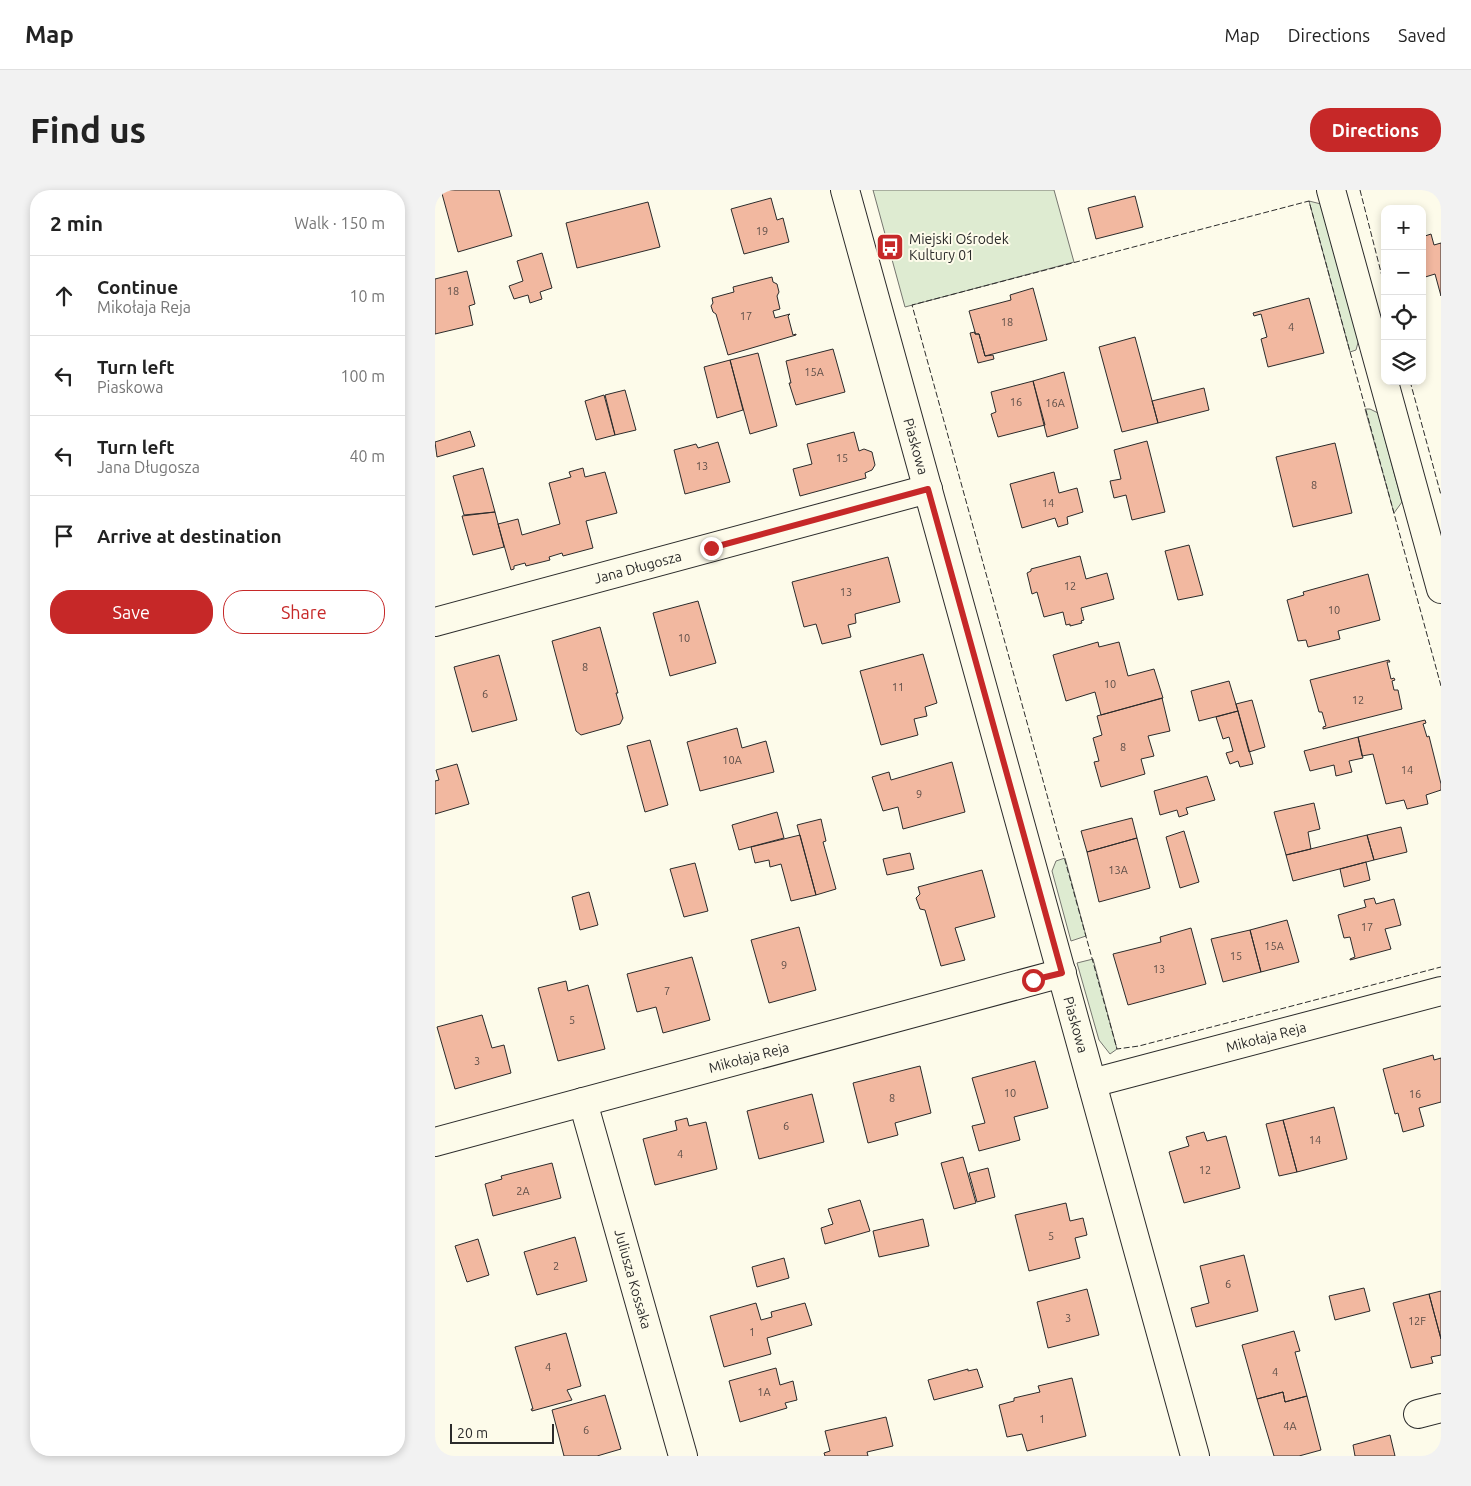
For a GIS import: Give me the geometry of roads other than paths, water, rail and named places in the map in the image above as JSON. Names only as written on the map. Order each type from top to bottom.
[{"type":"street","name":"Piaskowa","points":[[845,190],[1195,1456]]},
{"type":"street","points":[[1331,190],[1441,589]]},
{"type":"street","name":"Jana Długosza","points":[[435,622],[928,489]]},
{"type":"street","name":"Mikołaja Reja","points":[[435,1142],[1062,973]]},
{"type":"street","name":"Mikołaja Reja","points":[[1092,1083],[1441,991]]},
{"type":"street","name":"Juliusza Kossaka","points":[[583,1102],[683,1456]]},
{"type":"place","name":"Miejski Ośrodek Kultury 01","points":[[890,247]]}]
